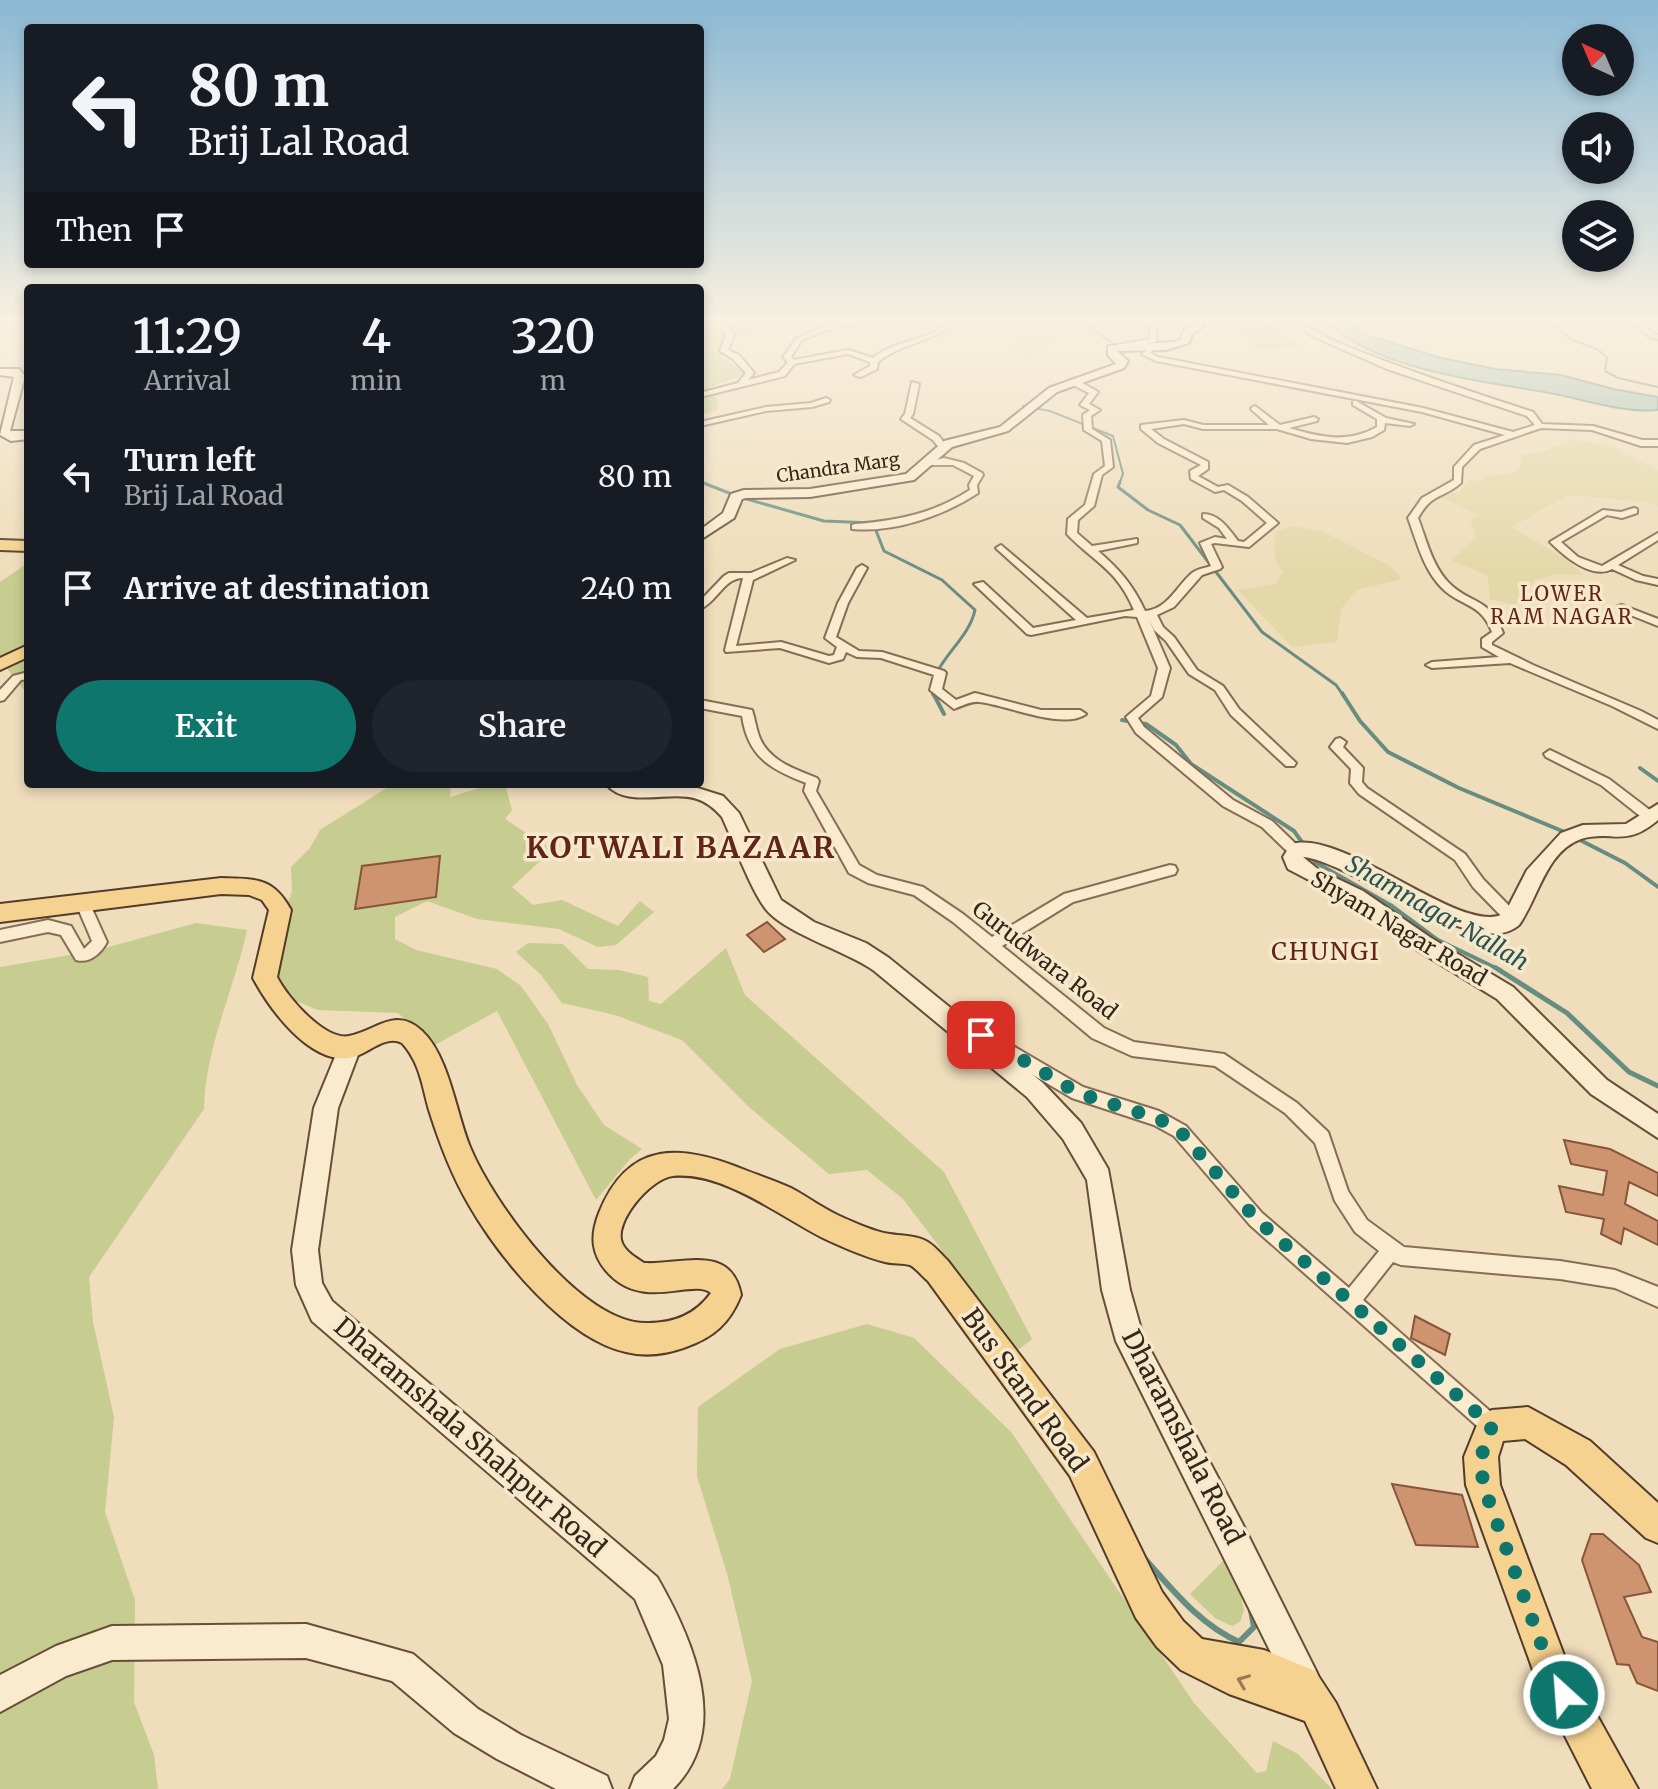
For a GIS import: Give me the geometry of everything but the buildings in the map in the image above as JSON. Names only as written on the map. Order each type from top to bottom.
[{"type":"main road","points":[[12,403],[4,432],[11,437],[24,435]]},
{"type":"main road","points":[[943,447],[1004,429],[1035,403]]},
{"type":"main road","name":"Chandra Marg","points":[[704,533],[729,515],[740,496],[810,493],[892,482],[910,477],[943,447]]},
{"type":"main road","points":[[0,545],[24,546]]},
{"type":"main road","points":[[0,665],[24,652]]},
{"type":"main road","name":"Dharamshala Road","points":[[637,788],[702,791],[722,804],[730,813],[773,905],[807,928],[859,949],[1035,1090],[1072,1131],[1099,1177],[1116,1290],[1130,1341],[1231,1534],[1357,1789]]},
{"type":"main road","points":[[1512,918],[1533,877],[1573,836],[1632,829],[1654,813]]},
{"type":"main road","name":"Shyam Nagar Road","points":[[1512,918],[1505,925],[1488,926],[1447,913],[1331,855],[1301,850],[1293,857],[1295,864],[1304,870],[1356,896],[1424,944],[1505,993],[1599,1087],[1658,1127]]},
{"type":"main road","points":[[0,913],[84,906],[222,885],[248,886],[270,894],[280,910],[265,978],[280,1004],[303,1025],[331,1045],[350,1047]]},
{"type":"main road","name":"Bus Stand Road","points":[[350,1047],[374,1033],[392,1029],[407,1033],[420,1045],[431,1066],[445,1117],[478,1194],[528,1262],[565,1297],[612,1333],[632,1338],[659,1339],[683,1334],[715,1314],[726,1295],[724,1284],[709,1274],[665,1279],[640,1278],[622,1266],[606,1243],[613,1214],[635,1181],[647,1171],[673,1163],[709,1168],[778,1196],[833,1228],[886,1248],[918,1252],[938,1271],[1082,1464],[1149,1605],[1170,1634],[1194,1657],[1242,1681],[1311,1696]]},
{"type":"main road","name":"Dharamshala Shahpur Road","points":[[350,1047],[326,1108],[305,1250],[309,1285],[322,1311],[345,1332],[646,1588],[671,1637],[688,1707],[688,1730],[680,1753],[670,1768],[648,1789]]},
{"type":"main road","points":[[1618,1789],[1606,1775],[1550,1668],[1483,1485],[1481,1457],[1492,1426],[1528,1423],[1566,1445],[1658,1526]]},
{"type":"main road","points":[[0,1695],[49,1665],[81,1651],[112,1643],[306,1641],[401,1666],[466,1721],[594,1789]]},
{"type":"street","points":[[704,423],[766,409],[816,403]]},
{"type":"street","points":[[911,403],[905,419],[936,438],[943,447]]},
{"type":"street","points":[[1085,403],[1096,410],[1087,415],[1088,426],[1106,440],[1109,467],[1098,474],[1089,506],[1073,519],[1072,534],[1118,573],[1193,672],[1219,688],[1235,712],[1290,763]]},
{"type":"street","points":[[1355,403],[1381,419],[1410,424]]},
{"type":"street","points":[[1386,403],[1423,410],[1511,434]]},
{"type":"street","points":[[1498,403],[1524,410],[1540,426]]},
{"type":"street","points":[[1255,408],[1279,427],[1311,437],[1347,441],[1381,428],[1381,419]]},
{"type":"street","points":[[1001,548],[1083,620],[1090,622],[1125,613],[1148,614],[1170,605],[1198,573],[1217,567],[1205,543],[1215,540],[1246,545],[1273,523],[1225,487],[1218,490],[1194,477],[1193,473],[1205,464],[1161,441],[1144,427],[1184,422],[1203,427],[1279,427],[1314,419]]},
{"type":"street","points":[[1658,443],[1641,443],[1593,428],[1540,426],[1511,434],[1477,447],[1458,467],[1458,481],[1449,490],[1433,492],[1423,498],[1413,518],[1437,575],[1445,585],[1487,609],[1494,617],[1498,633],[1486,641],[1487,647],[1510,660],[1624,705],[1658,725]]},
{"type":"street","points":[[855,527],[907,523],[975,491],[973,485],[979,475],[946,459],[930,462]]},
{"type":"street","points":[[1634,511],[1622,515],[1606,512],[1555,542],[1575,559],[1603,570],[1658,536]]},
{"type":"street","points":[[1206,516],[1222,526],[1235,543]]},
{"type":"street","points":[[1089,550],[1134,541]]},
{"type":"street","points":[[704,602],[730,575],[751,576],[790,560]]},
{"type":"street","points":[[1611,565],[1658,582]]},
{"type":"street","points":[[862,568],[843,603],[830,638],[857,654],[882,655],[940,673],[936,690],[954,705],[975,697],[1041,714],[1080,714]]},
{"type":"street","points":[[751,576],[737,616],[730,650],[781,645],[829,660],[839,657],[843,646]]},
{"type":"street","points":[[979,584],[1031,632],[1083,620]]},
{"type":"street","points":[[1622,608],[1658,623]]},
{"type":"street","points":[[1148,614],[1164,668],[1156,697],[1132,717],[1140,730],[1228,803],[1267,824],[1301,850]]},
{"type":"street","points":[[1432,665],[1510,660]]},
{"type":"street","points":[[0,697],[17,678],[24,676]]},
{"type":"street","name":"Gurudwara Road","points":[[704,705],[748,713],[752,737],[766,759],[813,781],[810,791],[854,869],[873,879],[918,891],[991,945],[1098,1033],[1132,1049],[1218,1059],[1291,1108],[1322,1138],[1341,1195],[1361,1226],[1401,1256],[1560,1270],[1615,1279],[1658,1297]]},
{"type":"street","points":[[1340,742],[1336,747],[1357,768],[1356,783],[1363,791],[1460,857],[1478,883],[1512,918]]},
{"type":"street","points":[[1550,754],[1605,782],[1654,813]]},
{"type":"street","points":[[991,945],[1069,898],[1170,870]]},
{"type":"street","points":[[0,936],[48,926],[66,930],[81,956],[92,952],[100,942],[84,906]]},
{"type":"street","points":[[958,1027],[981,1035],[1078,1093],[1159,1119],[1180,1131],[1256,1219],[1492,1426]]},
{"type":"street","points":[[1350,1301],[1392,1249]]},
{"type":"shaded area","points":[[1571,439],[1612,447],[1658,470],[1658,507],[1646,502],[1567,495],[1512,527],[1567,560],[1583,575],[1555,574],[1534,581],[1515,605],[1490,599],[1488,576],[1451,560],[1477,537],[1470,520],[1480,515],[1434,495],[1460,492],[1470,480],[1510,474],[1519,469],[1522,455],[1545,451]]},
{"type":"shaded area","points":[[1294,526],[1324,532],[1390,566],[1402,579],[1356,590],[1341,609],[1337,642],[1292,647],[1238,590],[1276,584],[1283,572],[1275,560],[1275,532]]},
{"type":"green space","points":[[704,403],[718,403],[718,410],[704,414]]},
{"type":"green space","points":[[24,566],[24,690],[5,666],[0,667],[0,582]]},
{"type":"green space","points":[[387,788],[451,788],[450,797],[479,788],[506,788],[512,810],[505,819],[552,850],[512,887],[533,905],[562,900],[618,926],[640,901],[654,912],[616,945],[598,947],[559,929],[477,919],[427,901],[395,917],[395,939],[416,950],[497,969],[521,986],[548,1024],[577,1085],[604,1125],[642,1149],[596,1200],[497,1011],[435,1045],[398,1013],[318,1010],[276,993],[266,962],[292,891],[291,867],[310,848],[320,830]]},
{"type":"green space","points":[[196,923],[247,930],[209,1064],[204,1109],[89,1277],[93,1322],[114,1417],[105,1512],[135,1600],[134,1702],[154,1755],[158,1789],[0,1789],[0,967],[94,951]]},
{"type":"green space","points":[[528,943],[563,944],[588,969],[619,970],[648,977],[649,1001],[661,1004],[726,948],[745,995],[944,1172],[1032,1339],[1009,1357],[938,1245],[903,1199],[867,1170],[829,1174],[749,1107],[682,1040],[615,1015],[562,1003],[541,975],[516,952]]},
{"type":"green space","points":[[867,1324],[914,1338],[1012,1433],[1194,1703],[1257,1773],[1266,1771],[1273,1741],[1298,1754],[1332,1789],[722,1789],[730,1779],[752,1681],[728,1577],[697,1476],[698,1407],[780,1349]]},
{"type":"green space","points":[[1224,1560],[1244,1610],[1240,1622],[1232,1626],[1215,1618],[1190,1594]]},
{"type":"water","points":[[1598,403],[1658,403],[1658,410]]},
{"type":"waterway","points":[[1023,406],[1050,411],[1113,436],[1123,474],[1119,484]]},
{"type":"waterway","points":[[1120,482],[1118,487],[1148,510],[1180,525],[1262,632],[1336,685],[1343,695]]},
{"type":"waterway","points":[[704,483],[734,495]]},
{"type":"waterway","points":[[743,498],[824,521],[873,523],[884,551],[942,580],[975,610],[965,633],[937,673],[933,693]]},
{"type":"waterway","points":[[933,693],[944,714]]},
{"type":"waterway","points":[[1342,693],[1360,721],[1388,752],[1459,788],[1567,833]]},
{"type":"waterway","name":"Shamnagar Nallah","points":[[1122,720],[1146,724],[1176,745],[1191,764],[1294,831],[1304,845]]},
{"type":"waterway","points":[[1640,768],[1658,781]]},
{"type":"waterway","points":[[1578,839],[1625,863],[1658,887]]},
{"type":"waterway","name":"Shamnagar Nallah","points":[[1311,856],[1315,862],[1392,906],[1438,940],[1496,968]]},
{"type":"waterway","name":"Shamnagar Nallah","points":[[1496,968],[1567,1013],[1629,1072],[1658,1086]]},
{"type":"waterway","points":[[1144,1558],[1199,1616],[1239,1642],[1254,1627],[1251,1610]]},
{"type":"district","name":"LOWER RAM NAGAR","points":[[1562,606]]},
{"type":"district","name":"KOTWALI BAZAAR","points":[[681,848]]},
{"type":"district","name":"CHUNGI","points":[[1326,952]]},
{"type":"route","points":[[981,1035],[1078,1093],[1159,1119],[1180,1131],[1256,1219],[1492,1426],[1481,1457],[1483,1485],[1550,1668],[1564,1695]]}]
